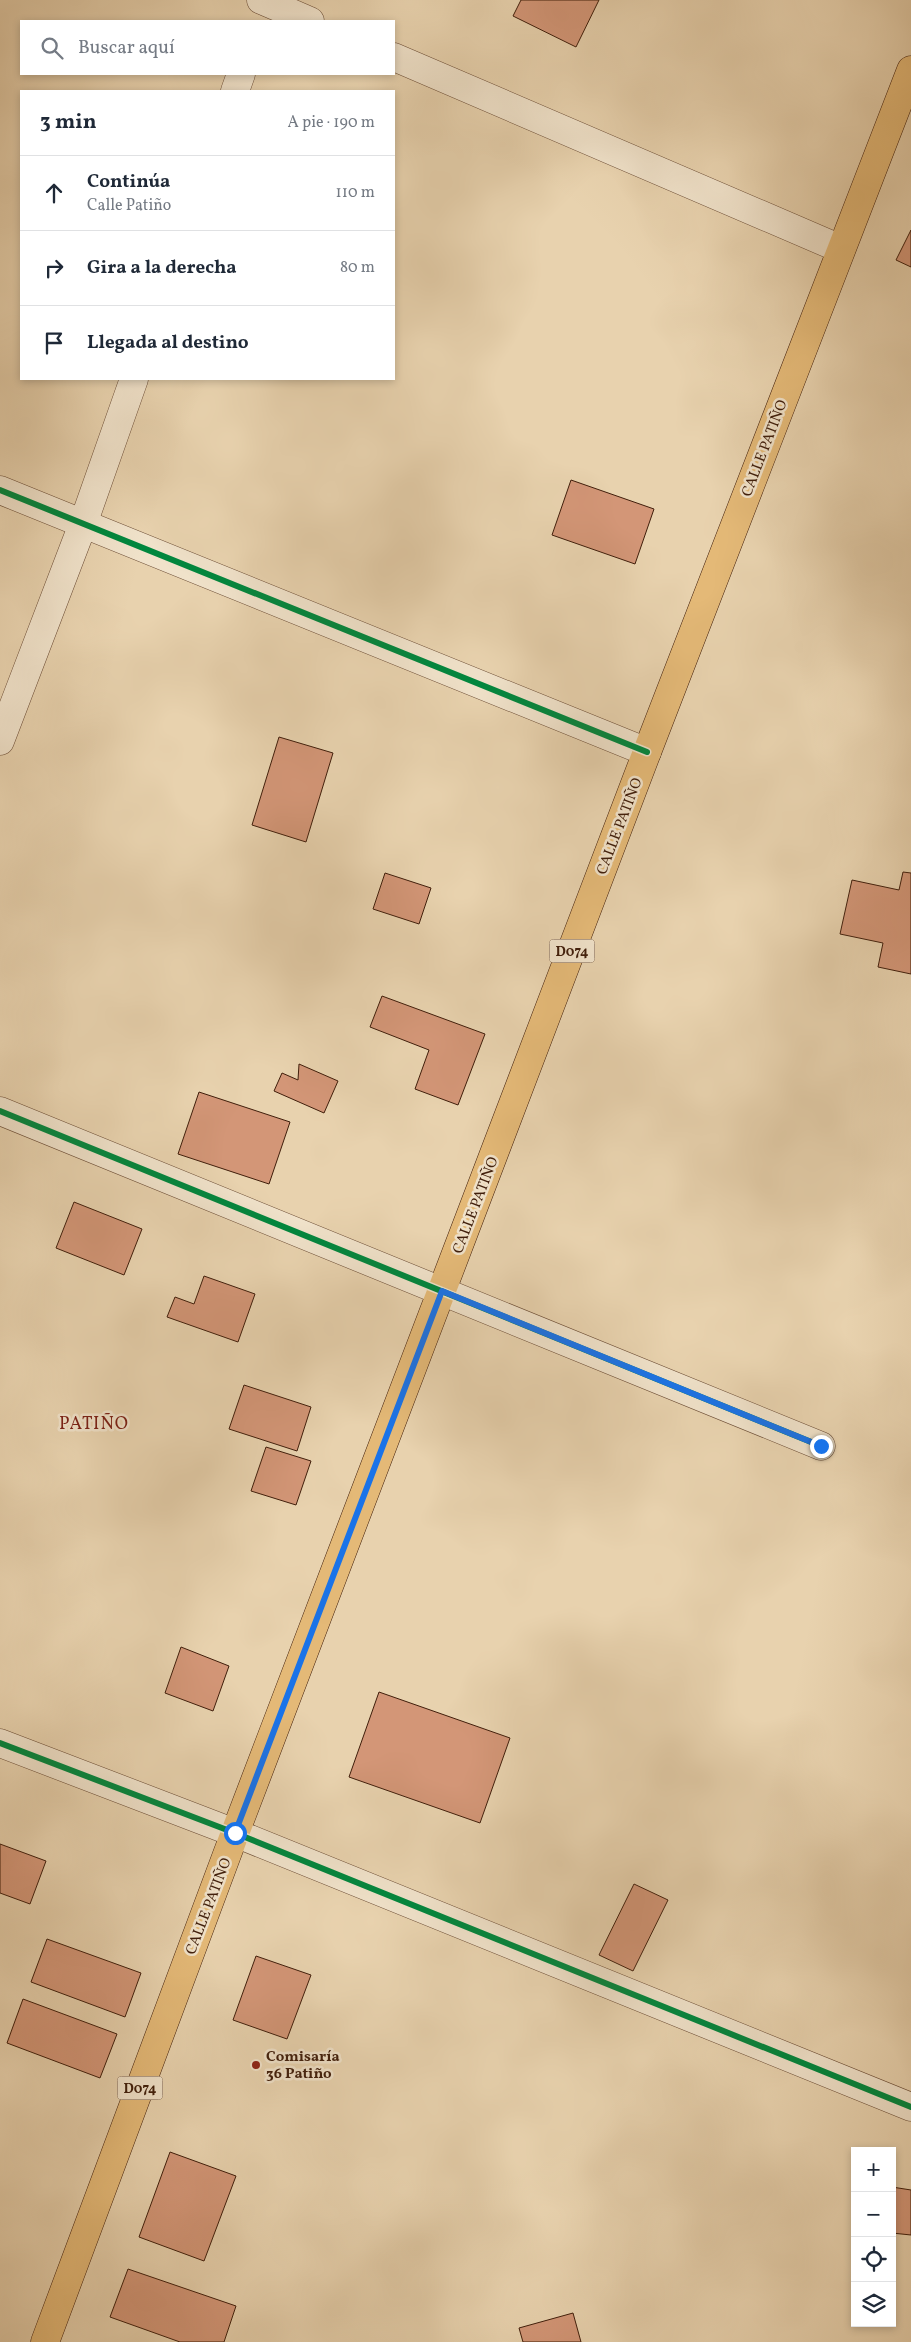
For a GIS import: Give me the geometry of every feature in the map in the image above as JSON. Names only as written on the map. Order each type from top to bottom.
[{"type":"main road","name":"CALLE PATIÑO","points":[[44,2342],[235,1833],[911,70]]},
{"type":"street","points":[[264,6],[307,20]]},
{"type":"street","points":[[395,57],[841,249]]},
{"type":"street","points":[[235,90],[241,75]]},
{"type":"street","points":[[0,741],[83,524],[134,380]]},
{"type":"street","points":[[0,490],[648,752]]},
{"type":"street","points":[[0,1111],[821,1446]]},
{"type":"street","points":[[0,1743],[235,1833],[911,2107]]},
{"type":"building","points":[[521,0],[599,0],[576,47],[513,16]]},
{"type":"building","points":[[911,230],[911,267],[896,260]]},
{"type":"building","points":[[571,480],[654,509],[635,564],[552,535]]},
{"type":"building","points":[[279,737],[333,753],[306,842],[252,825]]},
{"type":"building","points":[[903,872],[911,873],[911,974],[878,967],[883,943],[840,934],[852,880],[899,890]]},
{"type":"building","points":[[385,873],[431,888],[419,924],[373,909]]},
{"type":"building","points":[[382,996],[485,1034],[458,1105],[415,1089],[429,1050],[370,1027]]},
{"type":"building","points":[[299,1064],[338,1081],[324,1113],[274,1091],[282,1073],[298,1080]]},
{"type":"building","points":[[199,1092],[290,1122],[269,1184],[178,1154]]},
{"type":"building","points":[[74,1202],[142,1229],[124,1275],[56,1248]]},
{"type":"building","points":[[204,1276],[255,1294],[238,1342],[167,1317],[175,1297],[194,1304]]},
{"type":"building","points":[[244,1385],[311,1407],[297,1451],[229,1429]]},
{"type":"building","points":[[266,1447],[311,1461],[296,1505],[251,1491]]},
{"type":"building","points":[[181,1647],[229,1666],[213,1711],[165,1693]]},
{"type":"building","points":[[379,1692],[510,1738],[480,1823],[349,1777]]},
{"type":"building","points":[[0,1844],[46,1861],[30,1904],[0,1893]]},
{"type":"building","points":[[634,1884],[668,1900],[633,1971],[599,1955]]},
{"type":"building","points":[[47,1939],[141,1973],[125,2017],[31,1982]]},
{"type":"building","points":[[256,1956],[311,1975],[287,2039],[233,2020]]},
{"type":"building","points":[[23,1999],[117,2034],[100,2078],[7,2043]]},
{"type":"building","points":[[170,2152],[236,2176],[204,2261],[139,2237]]},
{"type":"building","points":[[896,2188],[911,2190],[911,2235],[896,2233]]},
{"type":"building","points":[[128,2269],[236,2306],[224,2342],[180,2342],[110,2317]]},
{"type":"building","points":[[573,2313],[581,2342],[523,2342],[519,2328]]},
{"type":"cycle path","points":[[0,490],[647,752]]},
{"type":"cycle path","points":[[0,1111],[821,1446]]},
{"type":"cycle path","points":[[0,1743],[235,1833],[911,2107]]},
{"type":"place","name":"Comisaría 36 Patiño","points":[[256,2065]]},
{"type":"district","name":"PATIÑO","points":[[94,1423]]},
{"type":"route","points":[[235,1833],[442,1291],[821,1446]]}]
